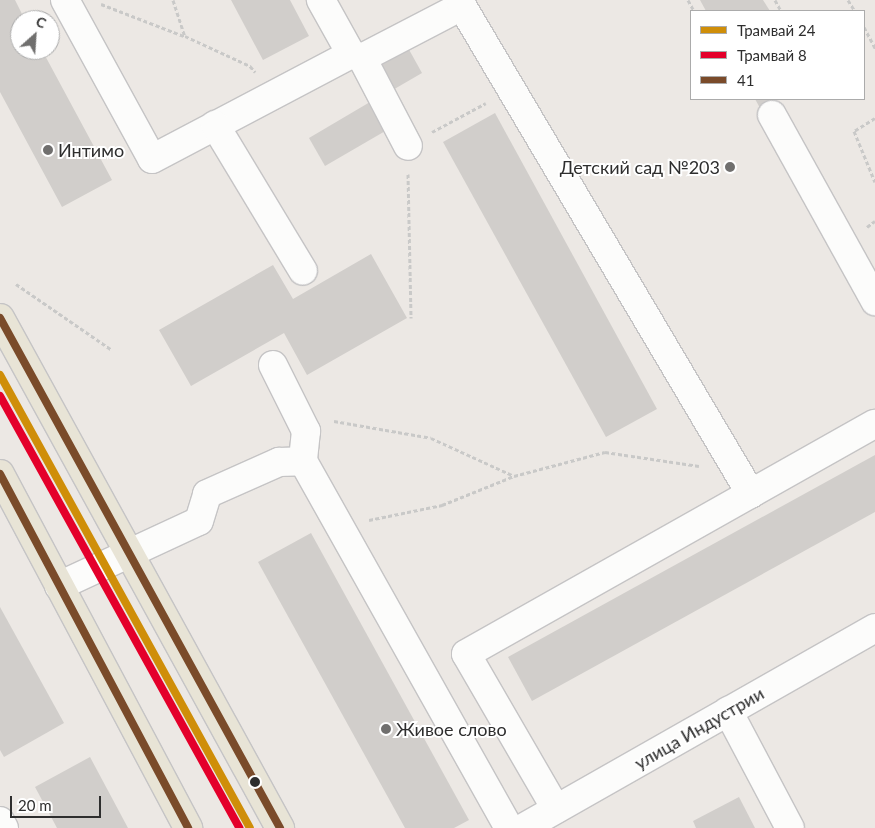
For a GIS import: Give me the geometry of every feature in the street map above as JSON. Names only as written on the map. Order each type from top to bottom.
[{"type":"main road","points":[[0,318],[280,828]]},
{"type":"main road","points":[[0,474],[188,828]]},
{"type":"street","points":[[65,0],[152,159],[273,94],[462,6],[744,483]]},
{"type":"street","points":[[321,0],[408,146]]},
{"type":"street","points":[[772,115],[875,301]]},
{"type":"street","points":[[215,125],[303,271]]},
{"type":"street","points":[[273,365],[306,431],[303,461],[337,526],[509,828]]},
{"type":"street","points":[[556,809],[466,654],[744,483],[875,424]]},
{"type":"street","points":[[59,586],[199,521],[207,494],[279,462],[303,461]]},
{"type":"street","name":"улица Индустрии","points":[[523,828],[875,628]]},
{"type":"street","points":[[728,712],[790,828]]},
{"type":"street","points":[[0,821],[4,828]]},
{"type":"path","points":[[173,0],[185,36]]},
{"type":"path","points":[[99,3],[185,36],[250,66],[273,94]]},
{"type":"path","points":[[865,29],[875,48]]},
{"type":"path","points":[[412,318],[408,146],[510,89]]},
{"type":"path","points":[[875,118],[854,131],[875,182]]},
{"type":"path","points":[[16,284],[112,350]]},
{"type":"path","points":[[334,421],[431,438],[514,476]]},
{"type":"path","points":[[337,526],[442,505],[514,476],[605,452],[744,483]]},
{"type":"building","points":[[0,0],[15,0],[20,10],[10,10],[10,60],[47,60],[112,180],[62,207],[0,92]]},
{"type":"building","points":[[231,0],[290,0],[309,36],[263,60]]},
{"type":"building","points":[[700,0],[763,0],[769,10],[705,10]]},
{"type":"building","points":[[407,46],[422,73],[391,91],[376,64]]},
{"type":"building","points":[[756,100],[776,100],[760,108]]},
{"type":"building","points":[[370,102],[387,130],[325,166],[309,138]]},
{"type":"building","points":[[495,113],[657,409],[606,437],[443,142]]},
{"type":"building","points":[[371,254],[407,318],[307,375],[284,333],[191,386],[159,330],[273,265],[293,299]]},
{"type":"building","points":[[875,455],[875,512],[532,701],[508,657]]},
{"type":"building","points":[[311,533],[469,820],[454,828],[405,828],[258,562]]},
{"type":"building","points":[[0,607],[64,723],[4,757],[0,750]]},
{"type":"building","points":[[90,757],[128,828],[57,828],[35,787]]},
{"type":"building","points":[[739,797],[755,828],[696,828],[693,821]]},
{"type":"tram line","name":"24","points":[[0,375],[250,828]]},
{"type":"tram line","name":"8","points":[[0,396],[239,828]]},
{"type":"transit line","name":"41","points":[[0,318],[280,828]]},
{"type":"transit line","name":"41","points":[[0,474],[188,828]]},
{"type":"place","name":"Интимо","points":[[48,150]]},
{"type":"place","name":"Детский сад №203","points":[[730,167]]},
{"type":"place","name":"Живое слово","points":[[386,729]]}]
